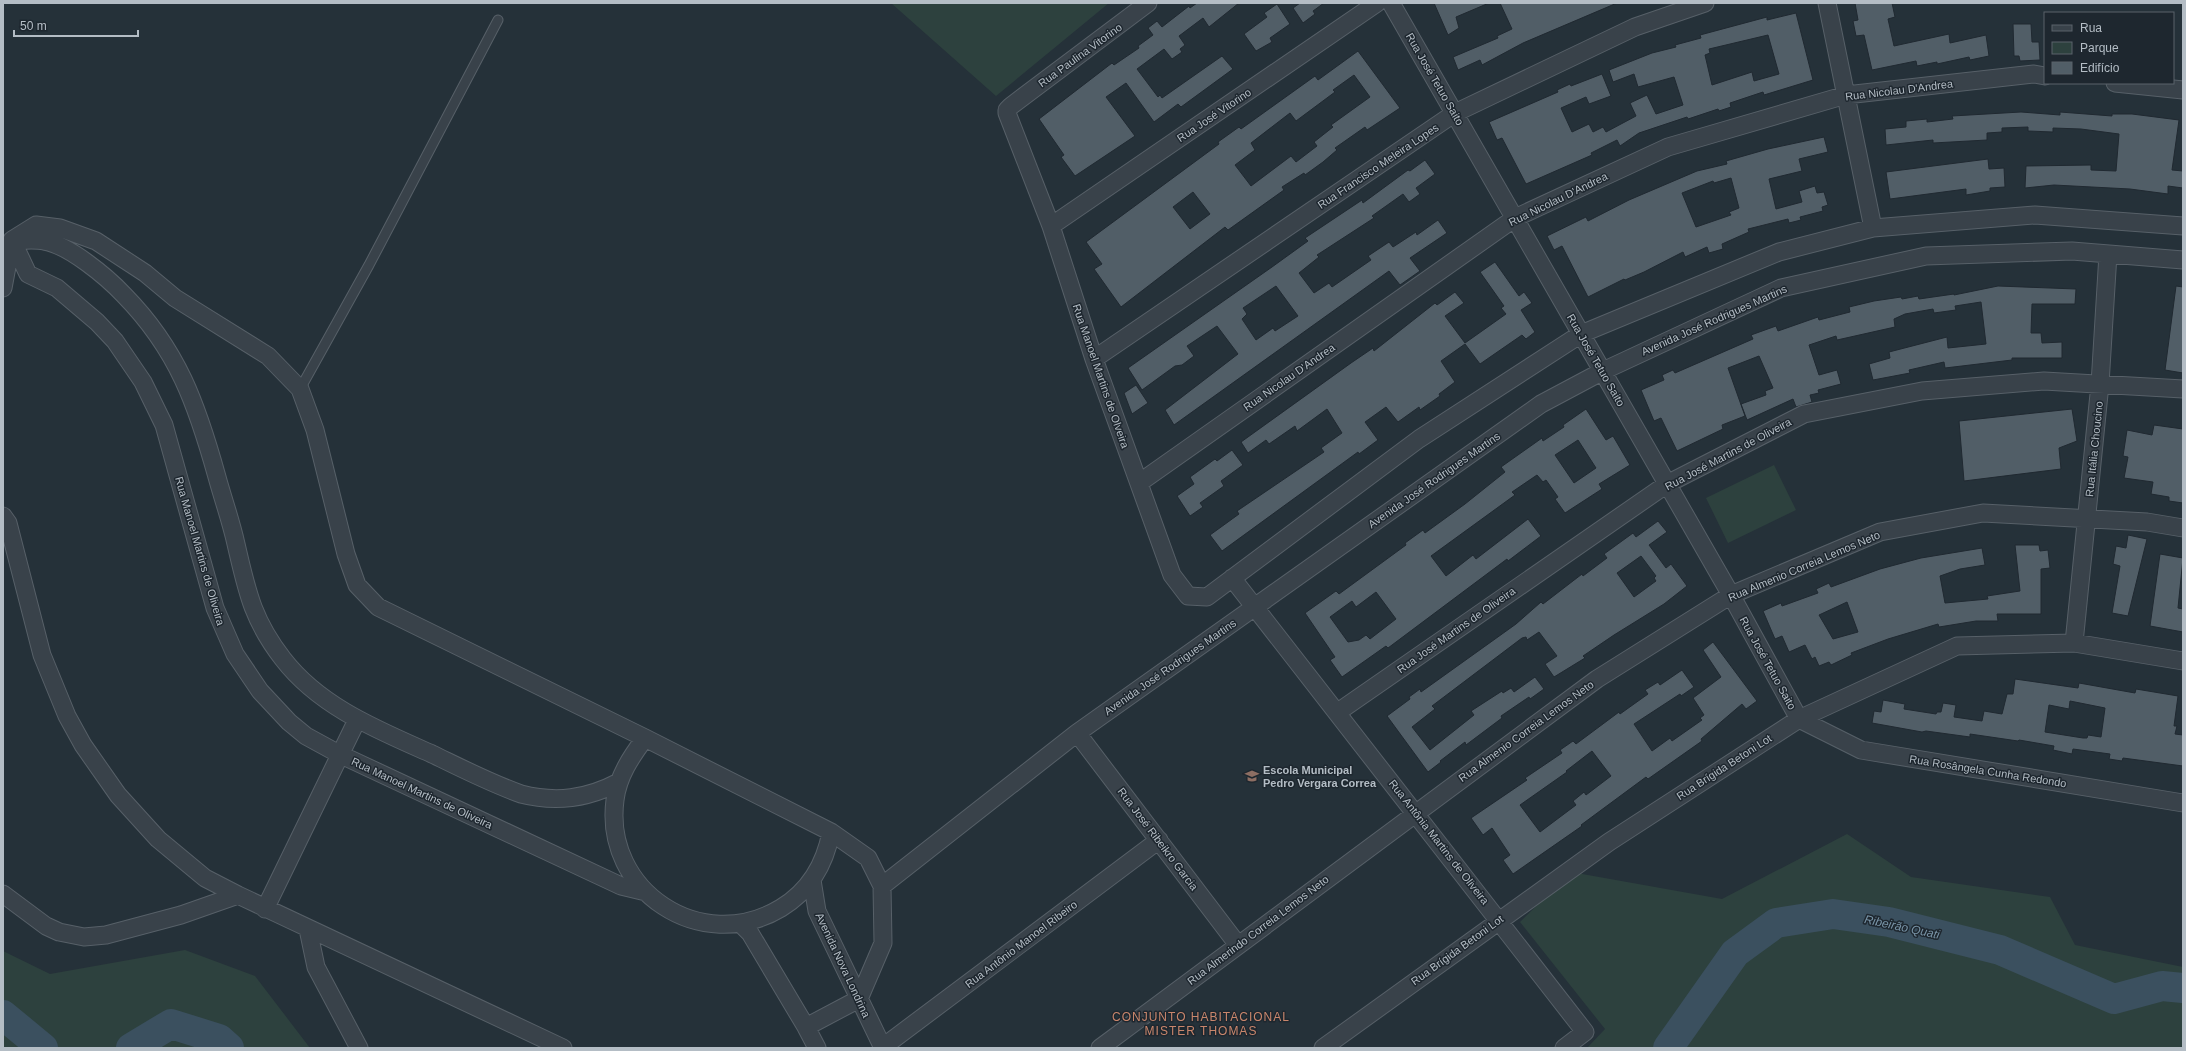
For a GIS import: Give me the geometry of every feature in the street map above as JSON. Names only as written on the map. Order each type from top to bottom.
[{"type":"street","name":"Rua Paulina Vitorino","points":[[1011,106],[1148,3]]},
{"type":"street","name":"Rua José Vitorino","points":[[1051,226],[1377,3]]},
{"type":"street","name":"Rua José Tetuo Saito","points":[[1391,3],[1731,596],[1799,719]]},
{"type":"street","name":"Rua Francisco Meleira Lopes","points":[[1094,359],[1455,113],[1635,27],[1705,3]]},
{"type":"street","points":[[1827,3],[1873,228]]},
{"type":"street","name":"Rua Nicolau D'Andrea","points":[[1139,483],[1515,218],[1668,147],[1846,95],[2034,74],[2044,76]]},
{"type":"street","points":[[2125,84],[2183,90]]},
{"type":"street","name":"Rua Manoel Martins de Olveira","points":[[1011,106],[1007,110],[1007,113],[1051,226],[1094,359],[1172,575],[1188,596],[1207,597],[1232,578]]},
{"type":"street","points":[[1232,578],[1419,440],[1581,334],[1779,252],[1873,228],[2035,215],[2183,226]]},
{"type":"street","points":[[7,239],[36,225],[60,228],[96,241],[145,273],[175,298],[268,356],[300,389],[315,430],[346,554],[357,585],[378,607],[645,738],[830,832],[868,858],[882,886],[883,943],[859,999],[806,1026]]},
{"type":"street","points":[[3,288],[7,239]]},
{"type":"street","points":[[7,239],[45,241],[78,256],[116,286],[159,336],[176,363],[197,409],[236,544],[244,586],[260,625],[271,643],[298,677],[314,692],[357,720],[508,789],[534,797],[561,800],[576,798],[591,795],[619,782]]},
{"type":"street","name":"Rua Manoel Martins de Oliveira","points":[[7,239],[28,274],[57,288],[97,322],[115,341],[143,382],[164,425],[215,608],[235,654],[260,690],[289,722],[306,736],[339,754],[621,886],[646,892]]},
{"type":"street","name":"Avenida José Rodrigues Martins","points":[[882,886],[1077,733],[1255,606],[1541,404],[1603,372],[1781,288],[1926,256],[2072,251],[2183,260]]},
{"type":"street","name":"Rua Itália Choucino","points":[[2074,643],[2100,384],[2108,254]]},
{"type":"street","name":"Rua José Martins de Oliveira","points":[[1338,712],[1667,484],[1804,414],[1922,391],[2044,381],[2183,389]]},
{"type":"street","name":"Rua Almenio Correia Lemos Neto","points":[[1416,813],[1597,680],[1731,596],[1880,532],[1983,513],[2146,522],[2183,528]]},
{"type":"street","points":[[3,516],[8,523],[42,655],[67,716],[83,745],[118,795],[158,839],[205,878],[265,909],[564,1048]]},
{"type":"street","name":"Rua Antônia Martins de Oliveira","points":[[1232,578],[1500,920],[1585,1032],[1564,1048]]},
{"type":"street","name":"Rua Brígida Betoni Lot","points":[[1323,1048],[1608,842],[1799,719],[1957,646],[2074,643],[2183,661]]},
{"type":"street","name":"Rua Rosângela Cunha Redondo","points":[[1799,719],[1861,750],[2183,803]]},
{"type":"street","points":[[265,909],[339,754],[357,720]]},
{"type":"street","name":"Rua José Ribeikro Garcia","points":[[1077,733],[1238,945]]},
{"type":"street","points":[[645,738],[626,766],[619,782],[614,810],[615,832],[626,865],[646,892],[673,912],[689,919],[717,924],[740,923],[757,919],[783,907],[801,893],[812,880],[827,850],[830,832]]},
{"type":"street","name":"Rua Almerindo Correia Lemos Neto","points":[[1100,1048],[1416,813]]},
{"type":"street","name":"Rua Antônio Manoel Ribeiro","points":[[883,1048],[1159,840]]},
{"type":"street","name":"Avenida Nova Londrina","points":[[812,880],[817,911],[883,1048]]},
{"type":"street","points":[[3,894],[46,926],[59,932],[84,937],[106,935],[181,916],[238,895]]},
{"type":"street","points":[[740,923],[750,933],[806,1026],[817,1048]]},
{"type":"street","points":[[308,929],[316,967],[359,1048]]},
{"type":"lane","points":[[300,389],[369,265],[498,20]]},
{"type":"green space","points":[[891,3],[1109,3],[996,96]]},
{"type":"green space","points":[[1774,465],[1796,510],[1728,543],[1706,498]]},
{"type":"green space","points":[[1847,834],[1911,877],[2050,897],[2075,945],[2183,967],[2183,1048],[1587,1048],[1605,1029],[1520,922],[1571,872],[1722,899]]},
{"type":"green space","points":[[185,950],[255,976],[310,1048],[3,1048],[3,951],[50,974]]},
{"type":"building","points":[[1197,3],[1239,3],[1209,27],[1203,18],[1179,36],[1185,45],[1180,49],[1182,52],[1172,59],[1164,49],[1137,69],[1158,97],[1160,95],[1162,98],[1222,56],[1233,69],[1181,107],[1178,104],[1154,122],[1126,83],[1106,97],[1135,136],[1075,176],[1061,157],[1064,155],[1039,119],[1112,63],[1114,65],[1139,48],[1138,46],[1153,35],[1148,28],[1157,21],[1162,27],[1189,6],[1190,8]]},
{"type":"building","points":[[1300,3],[1324,3],[1313,11],[1315,14],[1303,23],[1293,8]]},
{"type":"building","points":[[1434,3],[1489,3],[1456,17],[1459,28],[1448,35]]},
{"type":"building","points":[[1500,3],[1617,3],[1523,43],[1482,65],[1480,60],[1458,70],[1453,57],[1498,38],[1497,36],[1512,29]]},
{"type":"building","points":[[1855,3],[1892,3],[1895,17],[1888,19],[1894,46],[1949,34],[1950,43],[1986,35],[1989,56],[1970,60],[1969,57],[1937,64],[1937,62],[1917,66],[1916,61],[1872,70],[1864,35],[1856,36],[1853,21],[1858,20]]},
{"type":"building","points":[[1277,4],[1290,24],[1270,38],[1272,42],[1256,51],[1244,34],[1267,17],[1264,13]]},
{"type":"building","points":[[1796,13],[1813,80],[1764,95],[1763,92],[1730,103],[1731,107],[1719,111],[1718,109],[1688,119],[1687,117],[1639,133],[1620,146],[1617,140],[1591,153],[1592,155],[1526,184],[1502,138],[1497,140],[1489,122],[1558,92],[1557,90],[1570,84],[1571,86],[1602,74],[1611,96],[1589,104],[1586,97],[1561,108],[1572,132],[1589,124],[1593,132],[1603,127],[1606,132],[1636,116],[1630,103],[1647,95],[1656,114],[1683,105],[1674,77],[1638,87],[1634,74],[1613,82],[1609,70],[1652,53],[1676,47],[1675,45],[1701,38],[1700,35],[1767,17],[1767,20]],"holes":[[[1768,35],[1779,74],[1754,81],[1752,72],[1712,85],[1705,55],[1710,53],[1709,49]]]},
{"type":"building","points":[[2013,24],[2031,24],[2032,42],[2039,42],[2040,60],[2020,61],[2019,56],[2014,56]]},
{"type":"building","points":[[1358,51],[1400,108],[1367,130],[1365,127],[1335,148],[1337,150],[1323,162],[1305,175],[1304,173],[1282,187],[1284,190],[1228,230],[1225,227],[1121,307],[1094,269],[1102,264],[1086,242],[1219,144],[1218,142],[1239,127],[1241,129],[1315,76],[1318,80]],"holes":[[[1354,75],[1370,97],[1331,125],[1333,127],[1314,142],[1317,146],[1296,162],[1291,156],[1251,186],[1235,165],[1255,150],[1251,143],[1290,113],[1296,121],[1335,92],[1333,90]],[[1193,192],[1210,214],[1190,229],[1173,207]]]},
{"type":"building","points":[[2021,112],[2060,115],[2060,112],[2112,116],[2112,114],[2132,114],[2179,120],[2172,170],[2183,171],[2183,188],[2168,186],[2168,194],[2130,189],[2054,185],[2025,188],[2026,166],[2091,165],[2091,170],[2116,171],[2119,134],[2081,129],[2053,128],[2053,132],[2028,131],[2028,127],[2002,128],[2002,132],[1987,133],[1987,140],[1933,143],[1933,140],[1886,145],[1885,129],[1906,127],[1906,121],[1927,119],[1927,122],[1953,119],[1952,116]]},
{"type":"building","points":[[1824,137],[1828,152],[1799,159],[1802,171],[1769,179],[1776,209],[1802,202],[1799,191],[1815,186],[1817,193],[1824,192],[1828,205],[1822,207],[1823,211],[1800,217],[1801,220],[1789,223],[1788,219],[1748,229],[1749,232],[1722,244],[1723,249],[1709,253],[1707,247],[1685,257],[1683,252],[1644,272],[1625,280],[1624,279],[1588,297],[1562,246],[1554,250],[1547,236],[1586,217],[1588,221],[1629,200],[1697,171],[1727,164],[1726,161],[1768,149]],"holes":[[[1731,178],[1739,208],[1729,212],[1731,215],[1696,227],[1682,193],[1713,181],[1714,183]]]},
{"type":"building","points":[[1988,159],[1989,169],[2004,168],[2005,187],[1990,188],[1990,191],[1966,195],[1966,189],[1890,199],[1886,172]]},
{"type":"building","points":[[1425,160],[1435,174],[1416,188],[1420,194],[1409,202],[1403,194],[1372,216],[1374,218],[1317,255],[1319,257],[1299,273],[1314,293],[1329,283],[1332,287],[1371,260],[1368,256],[1389,242],[1393,247],[1416,232],[1417,235],[1438,220],[1447,233],[1410,258],[1420,271],[1400,285],[1389,271],[1174,425],[1165,410],[1238,354],[1217,326],[1187,346],[1194,356],[1182,365],[1175,366],[1142,390],[1128,368],[1308,241],[1305,238],[1362,200],[1363,203],[1408,170],[1410,171]],"holes":[[[1276,286],[1298,316],[1275,331],[1273,328],[1256,340],[1242,319],[1247,314],[1243,308]]]},
{"type":"building","points":[[1495,262],[1519,296],[1524,292],[1532,303],[1521,310],[1535,332],[1526,339],[1522,335],[1480,364],[1465,344],[1441,361],[1455,382],[1439,394],[1440,396],[1420,410],[1419,407],[1398,422],[1386,407],[1365,422],[1378,440],[1359,454],[1358,452],[1222,551],[1210,535],[1239,514],[1237,511],[1324,452],[1321,448],[1342,433],[1327,409],[1297,431],[1295,426],[1269,444],[1266,440],[1248,453],[1241,442],[1373,348],[1374,351],[1435,303],[1437,305],[1455,292],[1464,303],[1445,316],[1465,343],[1506,314],[1501,308],[1504,306],[1480,272]]},
{"type":"building","points":[[1998,286],[2076,289],[2075,304],[2032,304],[2031,333],[2041,333],[2042,343],[2062,342],[2062,358],[2012,358],[2012,360],[1945,368],[1944,362],[1909,370],[1910,373],[1873,380],[1869,364],[1890,358],[1889,352],[1947,337],[1948,348],[1986,344],[1981,302],[1955,306],[1956,310],[1934,313],[1933,309],[1905,314],[1894,319],[1895,327],[1837,340],[1836,336],[1809,345],[1819,375],[1837,370],[1841,384],[1818,390],[1819,393],[1810,395],[1812,402],[1796,407],[1793,399],[1747,420],[1741,404],[1766,395],[1765,391],[1773,388],[1759,356],[1728,368],[1745,416],[1722,425],[1723,429],[1677,451],[1661,418],[1654,421],[1641,390],[1664,380],[1662,375],[1673,370],[1675,373],[1753,339],[1751,335],[1776,326],[1778,331],[1818,317],[1819,320],[1850,312],[1849,307],[1874,301],[1901,297],[1902,299],[1918,296],[1919,299],[1954,295]]},
{"type":"building","points":[[2176,286],[2183,287],[2183,373],[2165,370]]},
{"type":"building","points":[[1136,385],[1148,403],[1132,414],[1124,393]]},
{"type":"building","points":[[1586,409],[1606,440],[1613,436],[1630,465],[1599,484],[1602,489],[1565,513],[1555,499],[1558,497],[1546,480],[1543,482],[1537,475],[1512,492],[1515,495],[1431,556],[1446,576],[1473,555],[1476,559],[1528,519],[1541,536],[1508,561],[1507,559],[1388,648],[1386,646],[1342,677],[1330,660],[1335,657],[1305,613],[1336,591],[1339,594],[1406,545],[1405,543],[1423,530],[1425,533],[1465,504],[1505,472],[1501,467],[1542,438],[1543,441],[1564,427],[1563,425]],"holes":[[[1578,440],[1596,468],[1574,483],[1555,455]],[[1376,592],[1396,619],[1370,639],[1366,635],[1359,640],[1348,642],[1330,617],[1352,601],[1356,607]]]},
{"type":"building","points":[[2072,409],[2077,441],[2059,448],[2061,469],[1964,481],[1959,421]]},
{"type":"building","points":[[2154,425],[2183,429],[2183,503],[2169,501],[2169,497],[2151,494],[2153,482],[2124,478],[2128,457],[2123,456],[2127,430],[2152,435]]},
{"type":"building","points":[[1232,450],[1243,465],[1221,481],[1224,486],[1200,503],[1203,507],[1190,516],[1177,496],[1194,484],[1190,477],[1215,459],[1217,461]]},
{"type":"building","points":[[1658,521],[1667,532],[1649,545],[1666,568],[1671,564],[1687,586],[1664,604],[1614,635],[1583,656],[1585,658],[1554,677],[1545,664],[1557,656],[1539,632],[1527,640],[1526,637],[1522,638],[1432,706],[1435,709],[1412,727],[1430,750],[1474,715],[1471,711],[1502,691],[1503,693],[1511,688],[1514,692],[1535,677],[1544,689],[1530,699],[1529,697],[1501,716],[1502,718],[1466,745],[1465,742],[1428,772],[1387,716],[1410,699],[1409,697],[1420,689],[1421,692],[1516,624],[1541,602],[1543,604],[1582,574],[1583,576],[1607,558],[1604,554],[1633,533],[1636,537]],"holes":[[[1641,556],[1656,576],[1654,578],[1656,581],[1634,597],[1617,573]]]},
{"type":"building","points":[[2128,535],[2147,539],[2128,616],[2112,613],[2120,566],[2113,564],[2116,546],[2126,548]]},
{"type":"building","points":[[2015,545],[2039,545],[2040,551],[2048,550],[2050,568],[2041,569],[2041,614],[1997,614],[1998,621],[1976,621],[1939,627],[1938,624],[1888,639],[1851,653],[1852,655],[1831,665],[1829,662],[1819,666],[1815,657],[1812,659],[1805,645],[1789,652],[1782,636],[1775,639],[1763,611],[1781,603],[1782,606],[1818,593],[1816,589],[1829,583],[1831,587],[1880,569],[1921,558],[1982,548],[1985,565],[1960,569],[1940,576],[1945,603],[1988,599],[1987,596],[2020,591]],"holes":[[[1847,602],[1858,632],[1833,639],[1819,615]]]},
{"type":"building","points":[[2160,554],[2183,558],[2178,608],[2183,609],[2183,632],[2150,626]]},
{"type":"building","points":[[1713,642],[1757,701],[1746,709],[1742,704],[1701,739],[1702,741],[1648,779],[1646,777],[1581,825],[1582,826],[1513,874],[1503,860],[1510,855],[1492,828],[1483,835],[1471,818],[1527,780],[1525,778],[1562,753],[1560,750],[1573,741],[1576,744],[1619,712],[1620,714],[1648,694],[1645,690],[1658,682],[1660,685],[1682,670],[1694,687],[1681,696],[1680,694],[1634,724],[1652,751],[1670,738],[1672,741],[1702,720],[1700,718],[1704,715],[1693,698],[1721,677],[1703,650]],"holes":[[[1592,751],[1611,776],[1586,795],[1584,792],[1573,801],[1576,805],[1540,832],[1520,805],[1567,772],[1566,771]]]},
{"type":"building","points":[[2015,679],[2078,688],[2079,683],[2135,693],[2136,689],[2178,696],[2174,726],[2177,726],[2175,734],[2183,735],[2183,766],[2123,758],[2122,761],[2109,759],[2110,754],[2073,749],[2072,754],[2053,750],[2054,746],[2019,740],[1970,734],[1970,737],[1926,731],[1922,732],[1872,723],[1874,711],[1881,712],[1883,700],[1905,704],[1904,709],[1936,714],[1937,712],[1941,712],[1943,703],[1956,705],[1954,717],[1982,721],[1984,711],[2002,714],[2007,694],[2013,694]],"holes":[[[2070,701],[2105,708],[2101,737],[2088,735],[2087,738],[2083,738],[2045,732],[2049,705],[2069,709]]]},
{"type":"waterway","name":"Ribeirão Quati","points":[[1668,1048],[1735,953],[1776,923],[1833,914],[1889,922],[2000,950],[2114,999],[2162,986],[2183,988]]},
{"type":"waterway","name":"Ribeirão Quati","points":[[3,1015],[43,1048]]},
{"type":"waterway","name":"Ribeirão Quati","points":[[131,1048],[171,1024],[219,1039],[229,1048]]},
{"type":"place","name":"Escola Municipal Pedro Vergara Correa","points":[[1252,776]]},
{"type":"district","name":"CONJUNTO HABITACIONAL MISTER THOMAS","points":[[1201,1024]]}]
